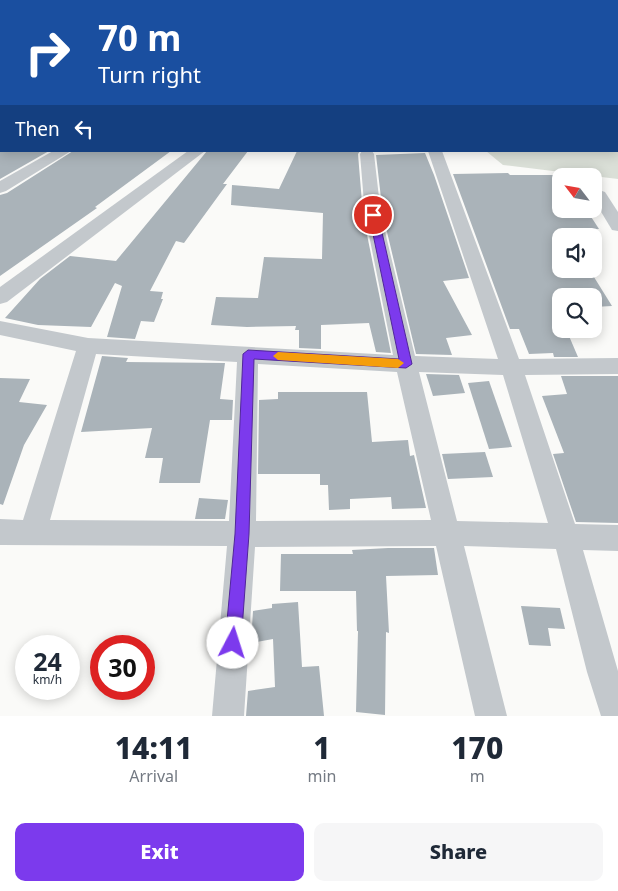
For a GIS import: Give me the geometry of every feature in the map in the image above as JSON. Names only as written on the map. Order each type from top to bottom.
[{"type":"street","points":[[0,188],[62,152]]},
{"type":"street","points":[[0,297],[197,152]]},
{"type":"street","points":[[435,152],[511,367],[566,537],[608,690],[617,716]]},
{"type":"street","points":[[367,154],[373,215],[406,364],[491,716]]},
{"type":"street","points":[[602,198],[618,226]]},
{"type":"street","points":[[0,328],[88,346],[406,364],[511,367],[618,366]]},
{"type":"street","points":[[33,532],[88,346]]},
{"type":"street","points":[[228,716],[242,534],[248,354]]},
{"type":"street","points":[[0,532],[447,533],[618,538]]},
{"type":"shaded area","points":[[487,152],[618,152],[618,179],[602,177],[602,168],[552,168],[552,171],[503,165]]},
{"type":"building","points":[[0,152],[47,152],[0,179]]},
{"type":"building","points":[[71,152],[170,152],[95,207],[97,208],[0,276],[0,195],[7,193]]},
{"type":"building","points":[[206,152],[247,152],[223,184],[227,184],[184,243],[176,241],[150,291],[163,292],[161,299],[163,299],[154,322],[141,321],[135,339],[107,337],[122,286],[115,283],[91,327],[38,325],[5,318],[40,279],[70,256],[116,261]]},
{"type":"building","points":[[297,152],[359,152],[363,215],[391,353],[376,352],[369,323],[321,325],[321,349],[299,348],[299,330],[295,330],[296,326],[247,327],[211,325],[216,297],[258,298],[264,257],[322,259],[323,213],[231,205],[232,185],[279,189]]},
{"type":"building","points":[[425,153],[469,278],[443,281],[472,335],[446,338],[452,355],[416,354],[383,215],[376,155]]},
{"type":"building","points":[[508,173],[510,175],[552,175],[552,218],[592,218],[598,228],[552,228],[552,278],[595,278],[601,288],[552,288],[552,338],[570,338],[578,357],[554,357],[553,353],[529,354],[519,329],[510,329],[453,174]]},
{"type":"building","points":[[602,290],[612,306],[602,307]]},
{"type":"building","points":[[102,356],[128,358],[126,362],[225,363],[220,399],[233,400],[232,420],[210,420],[200,483],[159,483],[163,458],[145,458],[152,428],[81,432]]},
{"type":"building","points":[[426,374],[459,375],[465,393],[433,396]]},
{"type":"building","points":[[561,376],[618,376],[618,523],[576,522],[553,454],[564,453],[542,396],[567,394]]},
{"type":"building","points":[[0,378],[30,379],[19,402],[47,405],[24,445],[3,505],[0,504]]},
{"type":"building","points":[[489,381],[512,447],[489,449],[468,383]]},
{"type":"building","points":[[278,392],[367,392],[372,442],[408,440],[410,456],[414,455],[426,508],[392,509],[391,497],[350,499],[350,509],[329,510],[328,485],[320,485],[320,474],[258,474],[259,400],[278,399]]},
{"type":"building","points":[[485,452],[493,477],[448,479],[442,454]]},
{"type":"building","points":[[199,498],[228,500],[225,519],[195,519]]},
{"type":"building","points":[[434,548],[438,575],[386,576],[389,633],[386,632],[385,715],[356,712],[358,631],[356,591],[280,591],[281,554],[353,554],[352,550]]},
{"type":"building","points":[[298,602],[302,667],[319,666],[324,716],[246,716],[248,691],[275,687],[273,639],[251,643],[253,611],[272,608],[272,604]]},
{"type":"building","points":[[521,606],[560,608],[565,629],[548,628],[551,646],[529,645]]},
{"type":"slow traffic","points":[[278,356],[398,363]]},
{"type":"route","points":[[233,643],[242,534],[248,354],[406,364],[373,215]]}]
